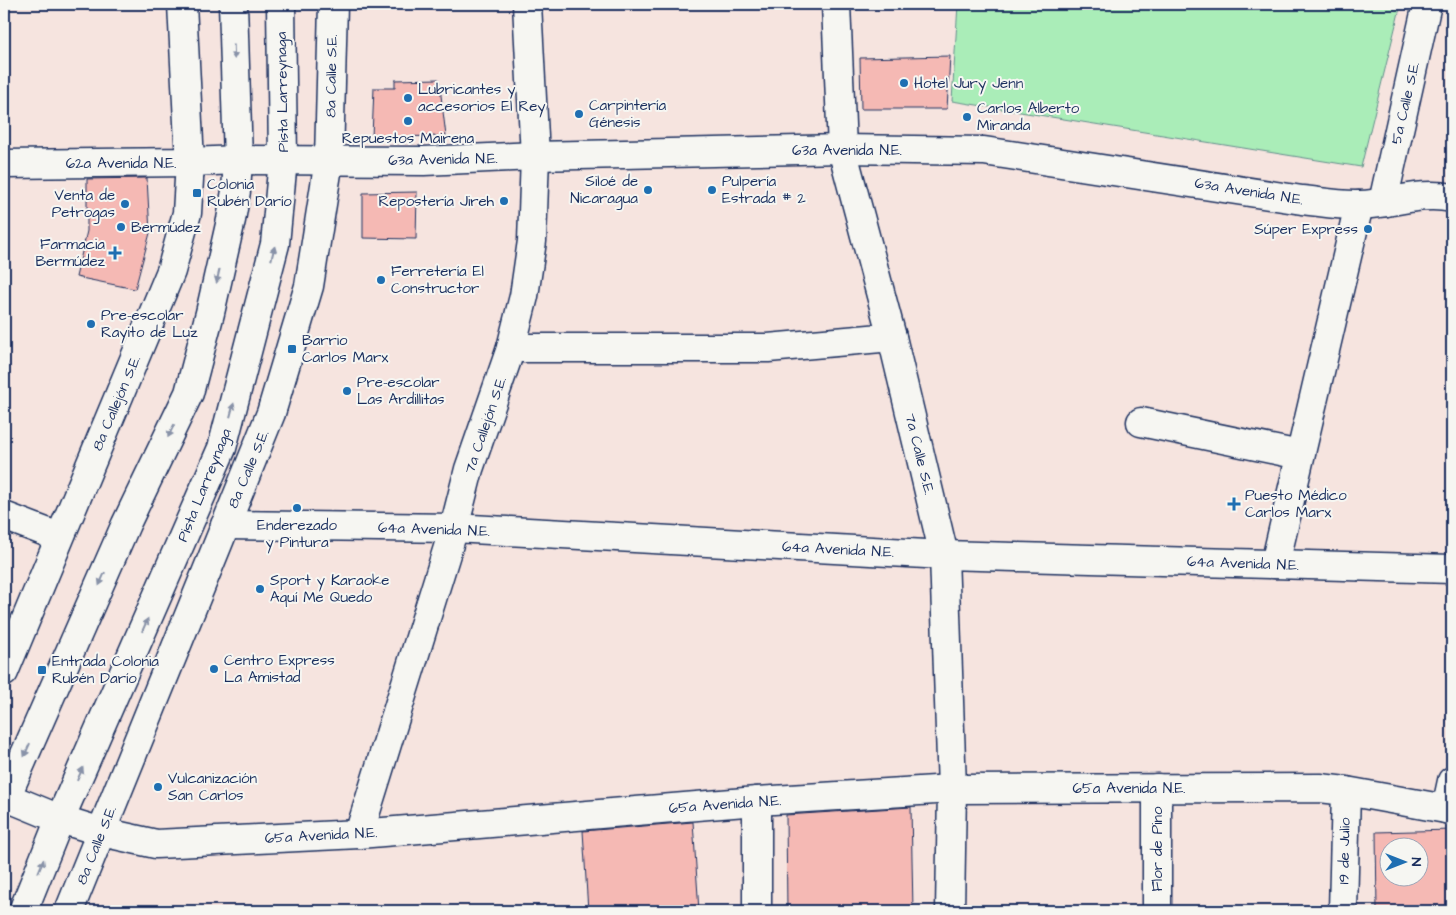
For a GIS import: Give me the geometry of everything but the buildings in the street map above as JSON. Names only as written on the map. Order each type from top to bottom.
[{"type":"street","name":"8a Callejón S.E.","points":[[4,672],[172,271],[187,213],[190,162],[182,4]]},
{"type":"street","points":[[5,798],[126,524],[189,393],[210,313],[236,191],[238,160],[233,4]]},
{"type":"street","name":"Pista Larreynaga","points":[[23,911],[60,819],[222,448],[275,244],[283,160],[281,4]]},
{"type":"street","name":"8a Calle S.E.","points":[[69,911],[271,413],[309,286],[329,160],[333,4]]},
{"type":"street","name":"7a Callejón S.E.","points":[[359,834],[454,528],[468,469],[511,348],[524,296],[532,241],[536,156],[527,4]]},
{"type":"street","name":"7a Calle S.E.","points":[[836,4],[842,149],[892,337],[944,555],[952,789],[950,911]]},
{"type":"street","name":"5a Calle S.E.","points":[[1386,202],[1385,193],[1427,4]]},
{"type":"street","name":"63a Avenida N.E.","points":[[238,160],[424,160],[842,149],[984,151],[1302,200],[1359,205],[1420,196],[1452,198]]},
{"type":"street","name":"62a Avenida N.E.","points":[[4,164],[238,160]]},
{"type":"street","points":[[1275,564],[1359,205]]},
{"type":"street","points":[[511,348],[768,348],[892,337]]},
{"type":"street","points":[[1140,422],[1300,455]]},
{"type":"street","points":[[4,516],[60,537]]},
{"type":"street","name":"64a Avenida N.E.","points":[[225,525],[454,528],[944,555],[1452,569]]},
{"type":"street","points":[[1449,810],[1452,780]]},
{"type":"street","name":"Flor de Pino","points":[[1157,788],[1157,911]]},
{"type":"street","name":"65a Avenida N.E.","points":[[5,798],[60,819],[102,832],[156,844],[359,834],[757,801],[952,789],[1320,788],[1449,810]]},
{"type":"street","name":"19 de Julio","points":[[1343,911],[1346,791]]},
{"type":"street","points":[[757,801],[757,911]]},
{"type":"green space","points":[[958,4],[1401,4],[1361,167],[952,101]]},
{"type":"place","name":"Hotel Jury Jenn","points":[[904,83]]},
{"type":"place","name":"Lubricantes y accesorios El Rey","points":[[408,98]]},
{"type":"place","name":"Carpintería Génesis","points":[[579,114]]},
{"type":"place","name":"Carlos Alberto Miranda","points":[[967,117]]},
{"type":"place","name":"Repuestos Mairena","points":[[408,121]]},
{"type":"place","name":"Siloé de Nicaragua","points":[[648,190]]},
{"type":"place","name":"Pulpería Estrada # 2","points":[[712,190]]},
{"type":"place","name":"Colonia Rubén Darío","points":[[197,193]]},
{"type":"place","name":"Repostería Jireh","points":[[504,201]]},
{"type":"place","name":"Venta de Petrogas","points":[[125,204]]},
{"type":"place","name":"Bermúdez","points":[[121,227]]},
{"type":"place","name":"Súper Express","points":[[1368,229]]},
{"type":"place","name":"Farmacia Bermúdez","points":[[115,253]]},
{"type":"place","name":"Ferretería El Constructor","points":[[381,280]]},
{"type":"place","name":"Pre-escolar Rayito de Luz","points":[[91,324]]},
{"type":"place","name":"Barrio Carlos Marx","points":[[292,349]]},
{"type":"place","name":"Pre-escolar Las Ardillitas","points":[[347,391]]},
{"type":"place","name":"Puesto Médico Carlos Marx","points":[[1234,504]]},
{"type":"place","name":"Enderezado y Pintura","points":[[297,508]]},
{"type":"place","name":"Sport y Karaoke Aquí Me Quedo","points":[[260,589]]},
{"type":"place","name":"Centro Express La Amistad","points":[[214,669]]},
{"type":"place","name":"Entrada Colonia Rubén Darío","points":[[42,670]]},
{"type":"place","name":"Vulcanización San Carlos","points":[[158,787]]}]
